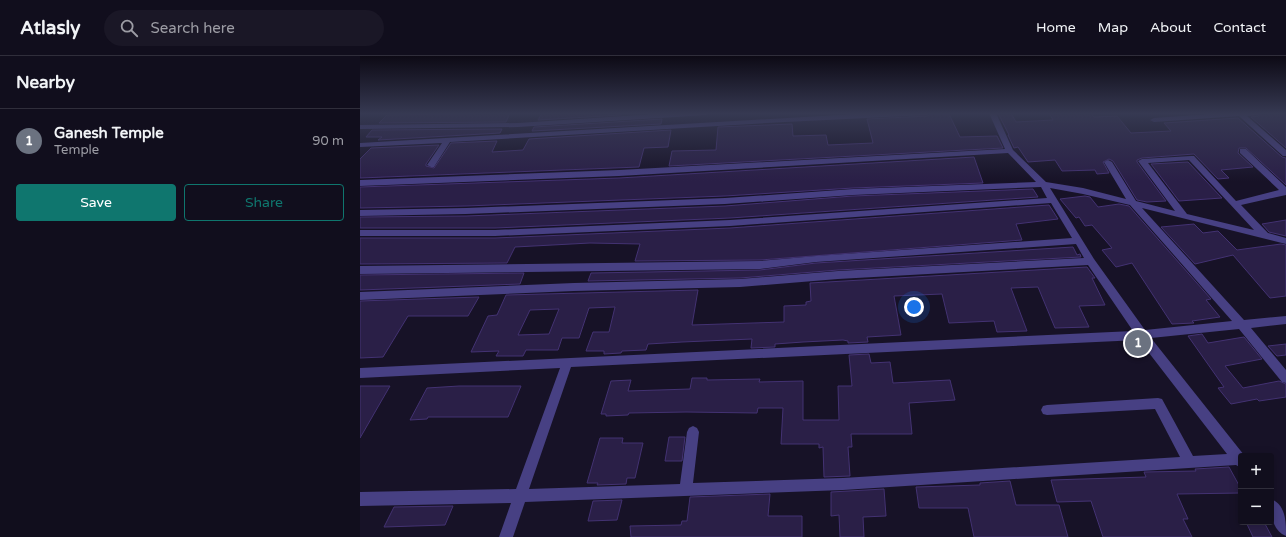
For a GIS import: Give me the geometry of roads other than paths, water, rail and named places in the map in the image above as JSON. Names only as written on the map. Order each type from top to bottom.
[{"type":"street","points":[[360,145],[533,135]]},
{"type":"street","points":[[1003,135],[1010,151],[1043,184],[1090,261],[1142,335],[1238,457]]},
{"type":"street","points":[[1265,135],[1286,154]]},
{"type":"street","points":[[431,165],[447,141]]},
{"type":"street","points":[[360,183],[619,173],[1010,151]]},
{"type":"street","points":[[1243,151],[1286,191]]},
{"type":"street","points":[[1184,216],[1142,161],[1191,158],[1265,236]]},
{"type":"street","points":[[1108,162],[1134,204],[1242,325],[1286,378]]},
{"type":"street","points":[[360,213],[466,211],[717,201],[853,192],[1043,184],[1134,204],[1286,242]]},
{"type":"street","points":[[1234,204],[1286,191]]},
{"type":"street","points":[[360,233],[495,233],[730,223],[1053,200]]},
{"type":"street","points":[[360,270],[760,266],[816,259],[1078,241]]},
{"type":"street","points":[[360,296],[574,287],[740,283],[838,275],[1090,261]]},
{"type":"street","points":[[360,373],[1142,335],[1286,320]]},
{"type":"street","points":[[506,537],[567,363]]},
{"type":"street","points":[[1047,410],[1158,403],[1190,462]]},
{"type":"street","points":[[686,490],[693,432]]},
{"type":"street","points":[[360,499],[520,496],[842,484],[1238,460]]},
{"type":"street","points":[[1274,510],[1286,528]]},
{"type":"place","name":"Ganesh Temple","points":[[1138,343]]}]
